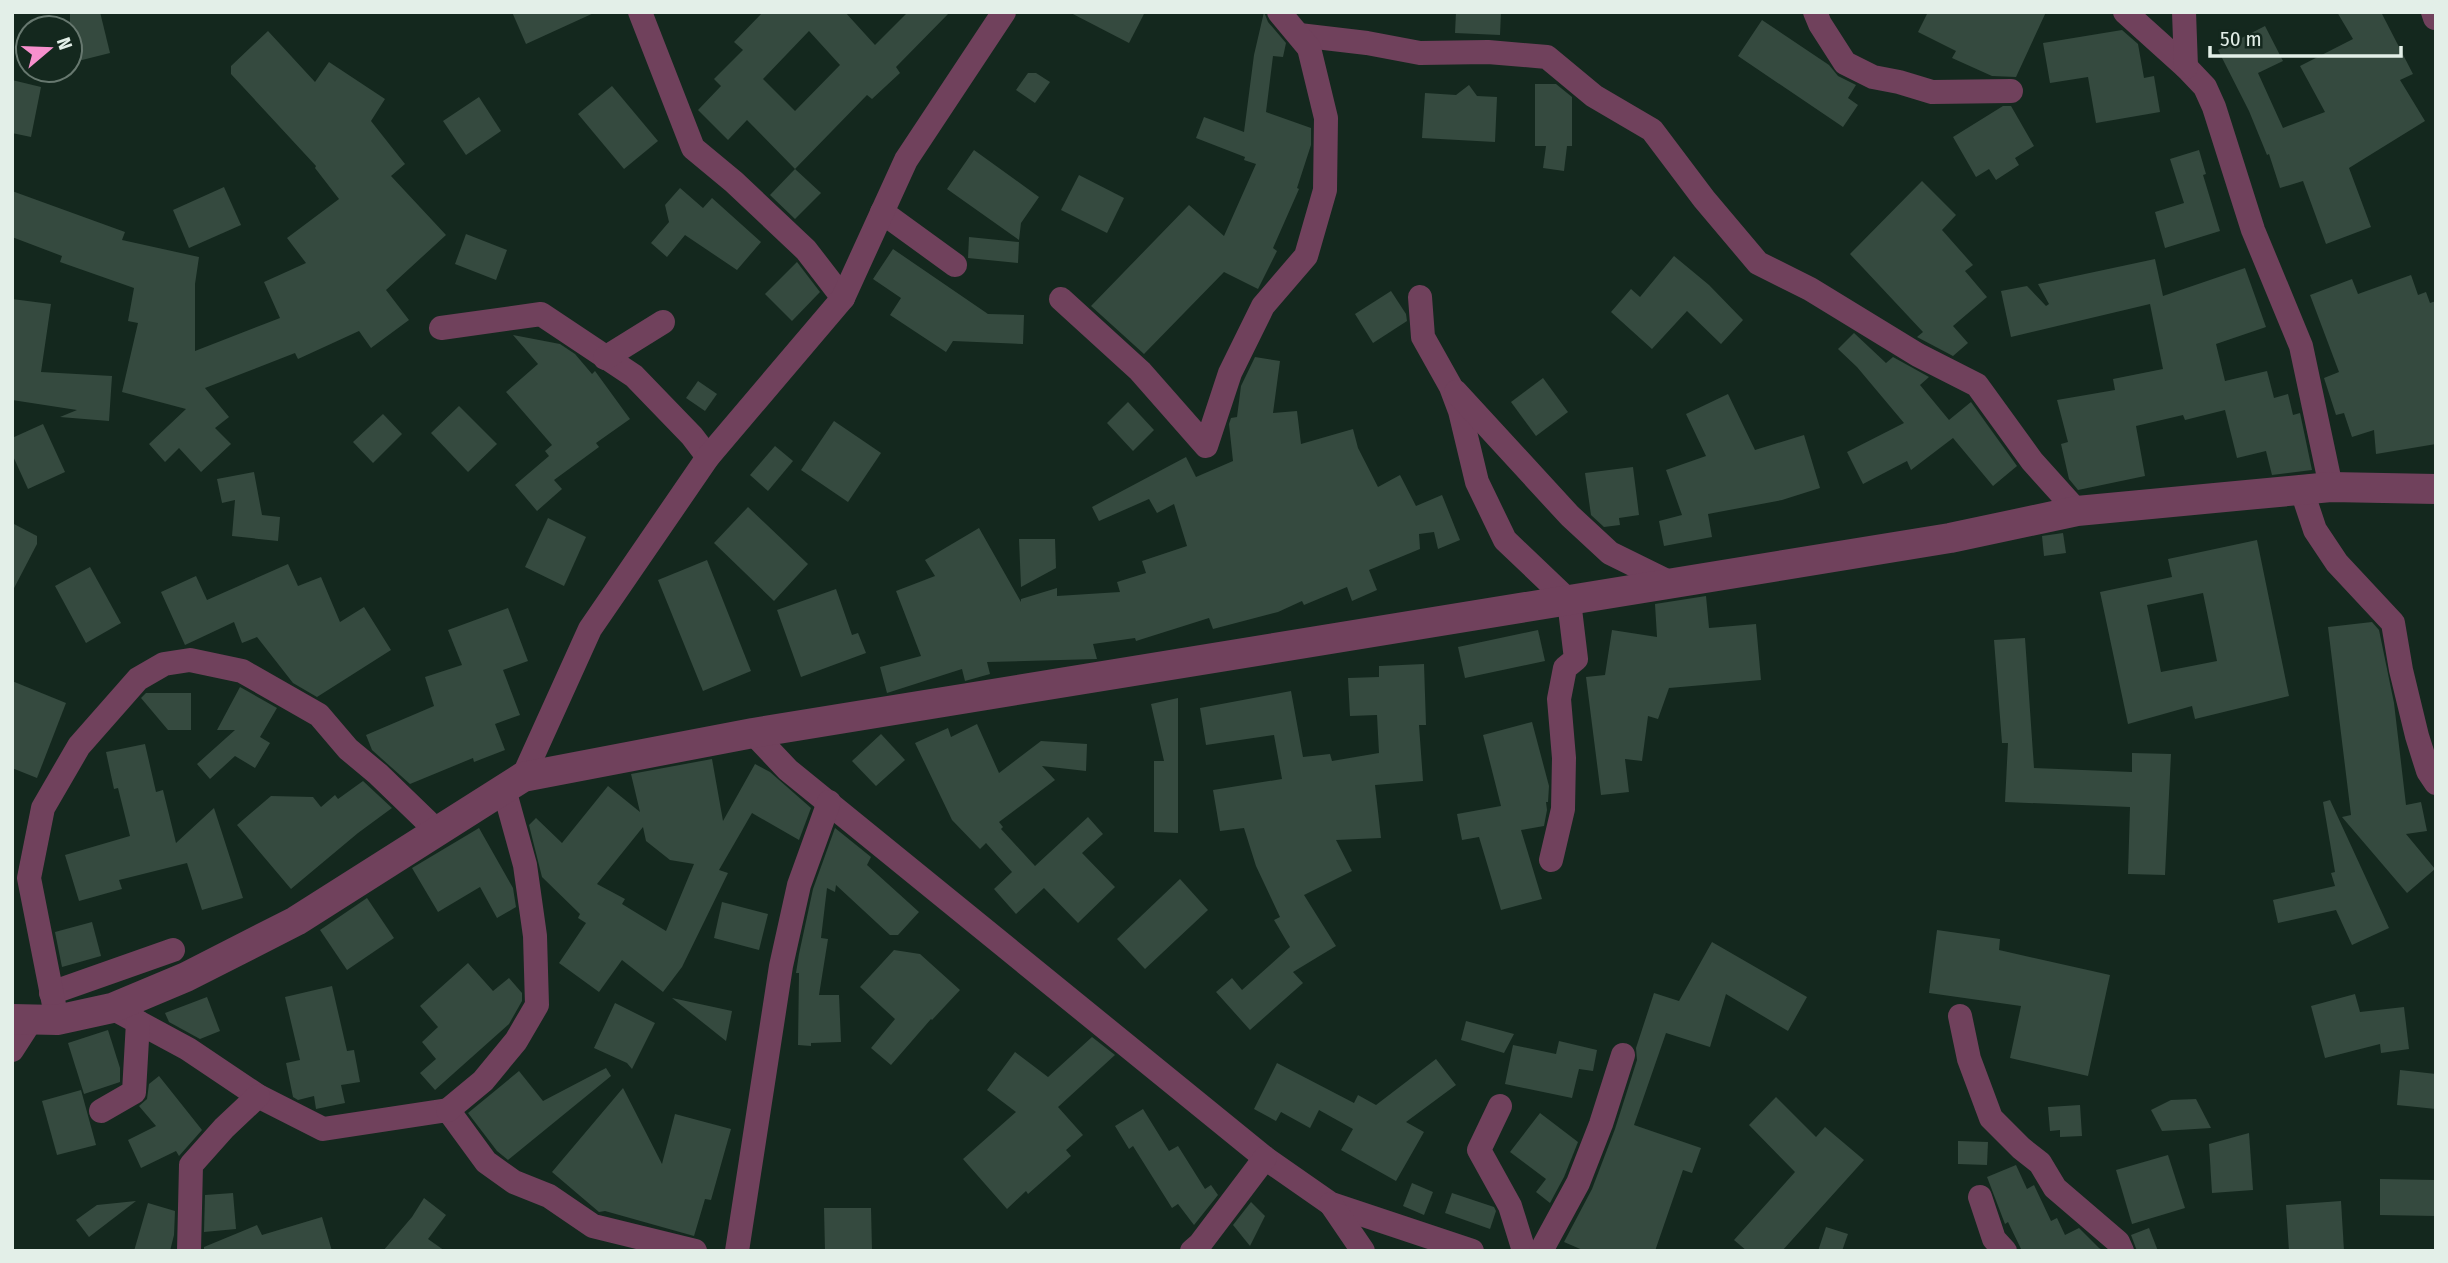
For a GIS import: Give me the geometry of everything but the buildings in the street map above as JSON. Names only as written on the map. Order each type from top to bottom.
[{"type":"street","points":[[640,12],[693,148],[734,182],[806,250],[843,298]]},
{"type":"street","points":[[38,1013],[125,1015],[188,1049],[258,1096],[323,1129],[448,1110],[484,1081],[516,1041],[537,1004],[535,936],[514,783],[590,629],[708,457],[843,298],[906,160],[1004,12]]},
{"type":"street","points":[[1061,299],[1140,371],[1206,446],[1230,373],[1263,306],[1306,256],[1325,190],[1326,118],[1309,48],[1279,12]]},
{"type":"street","points":[[1815,12],[1845,63],[1872,77],[1932,92],[2011,91]]},
{"type":"street","points":[[2125,12],[2186,67],[2204,88],[2214,107],[2253,230],[2301,346],[2331,487]]},
{"type":"street","points":[[2184,12],[2186,67]]},
{"type":"street","points":[[1299,36],[1367,43],[1420,53],[1488,52],[1546,57],[1594,96],[1652,130],[1704,200],[1758,263],[1810,289],[1918,355],[1977,385],[2032,461],[2077,511]]},
{"type":"street","points":[[882,212],[954,265]]},
{"type":"street","points":[[1420,297],[1423,337],[1451,387],[1460,411],[1477,482],[1506,540],[1569,601],[1576,659],[1565,668],[1559,699],[1564,758],[1563,808],[1551,860]]},
{"type":"street","points":[[441,328],[541,314],[634,376],[692,436],[708,457]]},
{"type":"street","points":[[605,358],[663,322]]},
{"type":"street","points":[[1451,387],[1570,516],[1610,553],[1673,584]]},
{"type":"street","points":[[125,1015],[186,976],[296,920],[514,783],[753,733],[1950,538],[2077,511],[2331,487],[2436,489]]},
{"type":"street","points":[[2302,491],[2315,530],[2337,563],[2393,623],[2417,736],[2428,771],[2436,783]]},
{"type":"street","points":[[38,1013],[30,878],[43,808],[79,746],[138,679],[164,664],[190,660],[242,671],[319,715],[348,749],[437,831]]},
{"type":"street","points":[[753,733],[788,770],[1265,1158],[1331,1204],[1472,1251]]},
{"type":"street","points":[[737,1251],[781,966],[799,885],[829,802]]},
{"type":"street","points":[[12,1050],[38,1013],[173,950]]},
{"type":"street","points":[[102,1111],[134,1092],[125,1015]]},
{"type":"street","points":[[1960,1016],[1969,1059],[1991,1118],[2040,1163],[2055,1188],[2118,1242],[2122,1251]]},
{"type":"street","points":[[1541,1251],[1578,1183],[1601,1124],[1623,1055]]},
{"type":"street","points":[[189,1251],[191,1165],[258,1096]]},
{"type":"street","points":[[1500,1106],[1479,1150],[1510,1206],[1524,1251]]},
{"type":"street","points":[[448,1110],[486,1162],[514,1182],[549,1196],[593,1226],[695,1251]]},
{"type":"street","points":[[1192,1251],[1265,1158]]},
{"type":"street","points":[[1980,1197],[1994,1239],[2005,1251]]},
{"type":"street","points":[[1331,1204],[1363,1251]]}]
